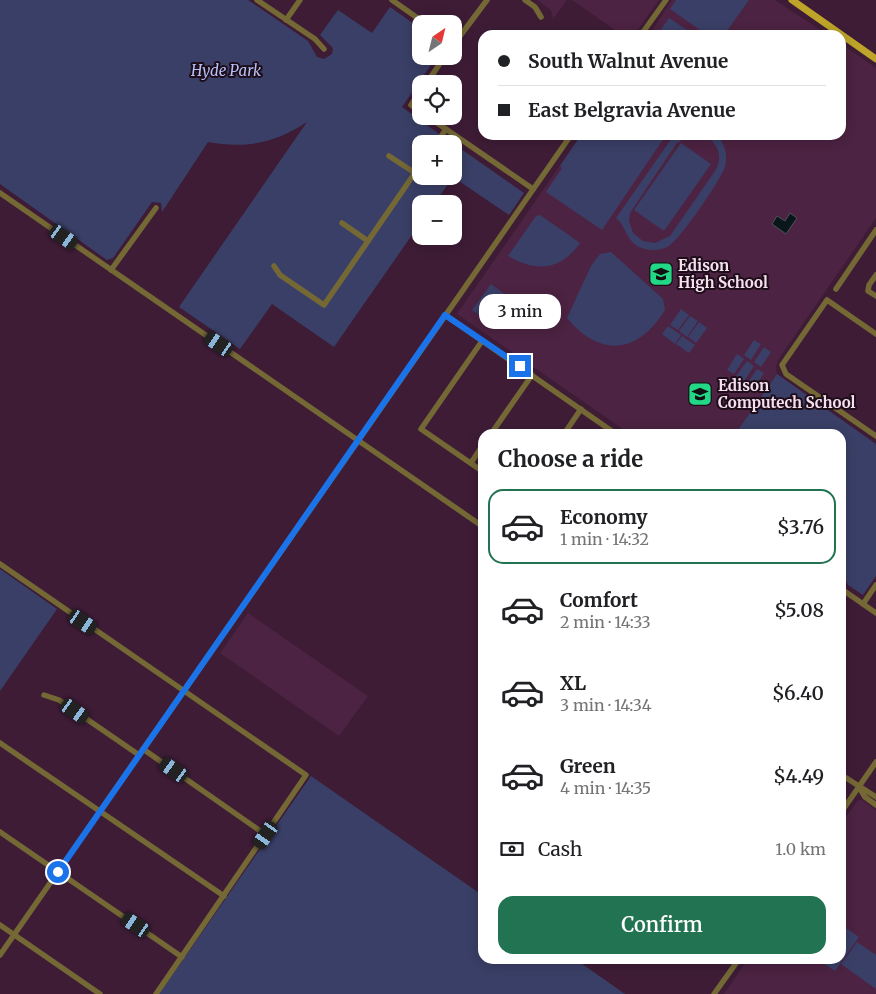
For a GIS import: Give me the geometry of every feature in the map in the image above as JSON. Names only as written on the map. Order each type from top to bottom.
[{"type":"main road","points":[[792,0],[835,30]]},
{"type":"main road","points":[[846,38],[876,59]]},
{"type":"street","points":[[258,0],[324,48]]},
{"type":"street","points":[[286,20],[300,0]]},
{"type":"street","points":[[392,0],[413,15]]},
{"type":"street","points":[[462,33],[487,0]]},
{"type":"street","points":[[525,0],[534,7],[541,17]]},
{"type":"street","points":[[645,30],[666,0]]},
{"type":"street","points":[[439,125],[533,189]]},
{"type":"street","points":[[442,135],[446,130]]},
{"type":"street","points":[[0,955],[358,438],[567,140]]},
{"type":"street","points":[[388,156],[412,171]]},
{"type":"street","points":[[274,266],[280,275],[324,305],[412,177]]},
{"type":"street","points":[[0,193],[358,438],[478,523]]},
{"type":"street","points":[[111,270],[156,208]]},
{"type":"street","points":[[342,223],[368,241]]},
{"type":"street","points":[[836,289],[876,230]]},
{"type":"street","points":[[876,275],[869,285],[868,291],[876,296]]},
{"type":"street","points":[[876,334],[827,300],[784,361],[782,368],[786,374],[876,436]]},
{"type":"street","points":[[445,315],[609,429]]},
{"type":"street","points":[[478,468],[421,428],[482,341]]},
{"type":"street","points":[[494,429],[532,375]]},
{"type":"street","points":[[567,429],[581,409]]},
{"type":"street","points":[[470,463],[478,452]]},
{"type":"street","points":[[0,564],[306,775],[156,994]]},
{"type":"street","points":[[863,604],[876,585]]},
{"type":"street","points":[[846,592],[876,613]]},
{"type":"street","points":[[44,695],[59,700],[138,755]]},
{"type":"street","points":[[0,742],[224,896]]},
{"type":"street","points":[[143,749],[266,835]]},
{"type":"street","points":[[846,806],[876,762]]},
{"type":"street","points":[[846,778],[876,797]]},
{"type":"street","points":[[859,788],[864,797],[876,805]]},
{"type":"street","points":[[0,832],[182,957]]},
{"type":"street","points":[[0,925],[100,994]]},
{"type":"street","points":[[714,994],[735,964]]},
{"type":"shaded area","points":[[537,0],[567,0],[553,19],[551,10]]},
{"type":"shaded area","points":[[572,0],[659,0],[638,30],[615,30]]},
{"type":"shaded area","points":[[672,0],[775,0],[820,30],[652,30]]},
{"type":"shaded area","name":"Edison High School","points":[[846,47],[876,68],[876,218],[778,360],[777,374],[738,429],[623,429],[457,314],[578,140],[846,140]]},
{"type":"shaded area","points":[[790,213],[797,218],[786,234],[772,224],[777,216],[785,221]]},
{"type":"shaded area","points":[[248,613],[368,696],[339,736],[220,653]]},
{"type":"shaded area","points":[[858,800],[862,800],[876,810],[876,994],[724,994],[745,964],[846,964],[846,817]]},
{"type":"green space","name":"Hyde Park","points":[[0,0],[248,0],[308,41],[317,57],[324,59],[332,54],[333,48],[320,35],[338,10],[372,33],[390,7],[412,23],[412,65],[431,65],[424,75],[412,75],[412,92],[402,107],[412,114],[412,125],[427,125],[441,135],[412,135],[412,185],[447,185],[440,195],[412,195],[412,235],[334,347],[272,304],[240,349],[179,307],[307,122],[283,135],[260,143],[235,145],[208,142],[162,212],[161,203],[152,202],[113,258],[107,260],[0,184]]},
{"type":"green space","points":[[676,0],[749,0],[728,30],[700,30],[670,9]]},
{"type":"green space","points":[[669,18],[687,30],[661,30]]},
{"type":"green space","points":[[578,140],[663,140],[602,230],[546,192],[562,168],[560,166]]},
{"type":"green space","points":[[671,140],[681,140],[676,144],[630,213],[629,221],[633,233],[643,241],[655,243],[670,236],[718,166],[718,150],[710,140],[721,140],[726,154],[726,163],[722,174],[700,209],[669,246],[654,250],[639,247],[628,237],[616,218]]},
{"type":"green space","points":[[681,143],[711,164],[664,231],[634,210]]},
{"type":"green space","points":[[462,150],[524,193],[509,215],[462,183]]},
{"type":"green space","points":[[540,215],[580,243],[564,259],[556,264],[547,266],[528,265],[508,256],[536,216]]},
{"type":"green space","points":[[611,252],[663,299],[665,310],[654,325],[643,335],[631,342],[618,346],[605,345],[592,340],[567,318],[591,266],[600,254]]},
{"type":"green space","points":[[491,284],[507,296],[511,308],[497,327],[472,310]]},
{"type":"green space","points":[[681,309],[689,315],[678,330],[670,325]]},
{"type":"green space","points":[[690,316],[698,321],[687,337],[679,331]]},
{"type":"green space","points":[[699,322],[707,328],[696,343],[688,337]]},
{"type":"green space","points":[[668,326],[681,335],[675,344],[662,334]]},
{"type":"green space","points":[[682,336],[695,345],[689,353],[676,344]]},
{"type":"green space","points":[[754,340],[761,344],[751,360],[744,355]]},
{"type":"green space","points":[[764,347],[771,352],[761,367],[754,362]]},
{"type":"green space","points":[[737,354],[744,359],[734,374],[727,370]]},
{"type":"green space","points":[[747,361],[754,366],[744,381],[736,376]]},
{"type":"green space","points":[[757,369],[764,373],[754,389],[747,384]]},
{"type":"green space","points":[[777,374],[876,444],[876,576],[863,595],[848,585],[846,581],[846,429],[738,429]]},
{"type":"green space","points":[[0,569],[57,609],[0,691]]},
{"type":"green space","points":[[311,776],[478,892],[478,964],[582,964],[625,994],[159,994]]},
{"type":"green space","points":[[846,928],[859,937],[846,955]]},
{"type":"green space","points":[[857,942],[876,955],[876,989],[841,964],[846,964],[846,957]]},
{"type":"green space","points":[[824,964],[840,964],[835,971]]},
{"type":"place","name":"Edison High School","points":[[661,274]]},
{"type":"place","name":"Edison Computech School","points":[[700,394]]},
{"type":"route","points":[[58,872],[445,315],[520,366]]}]
